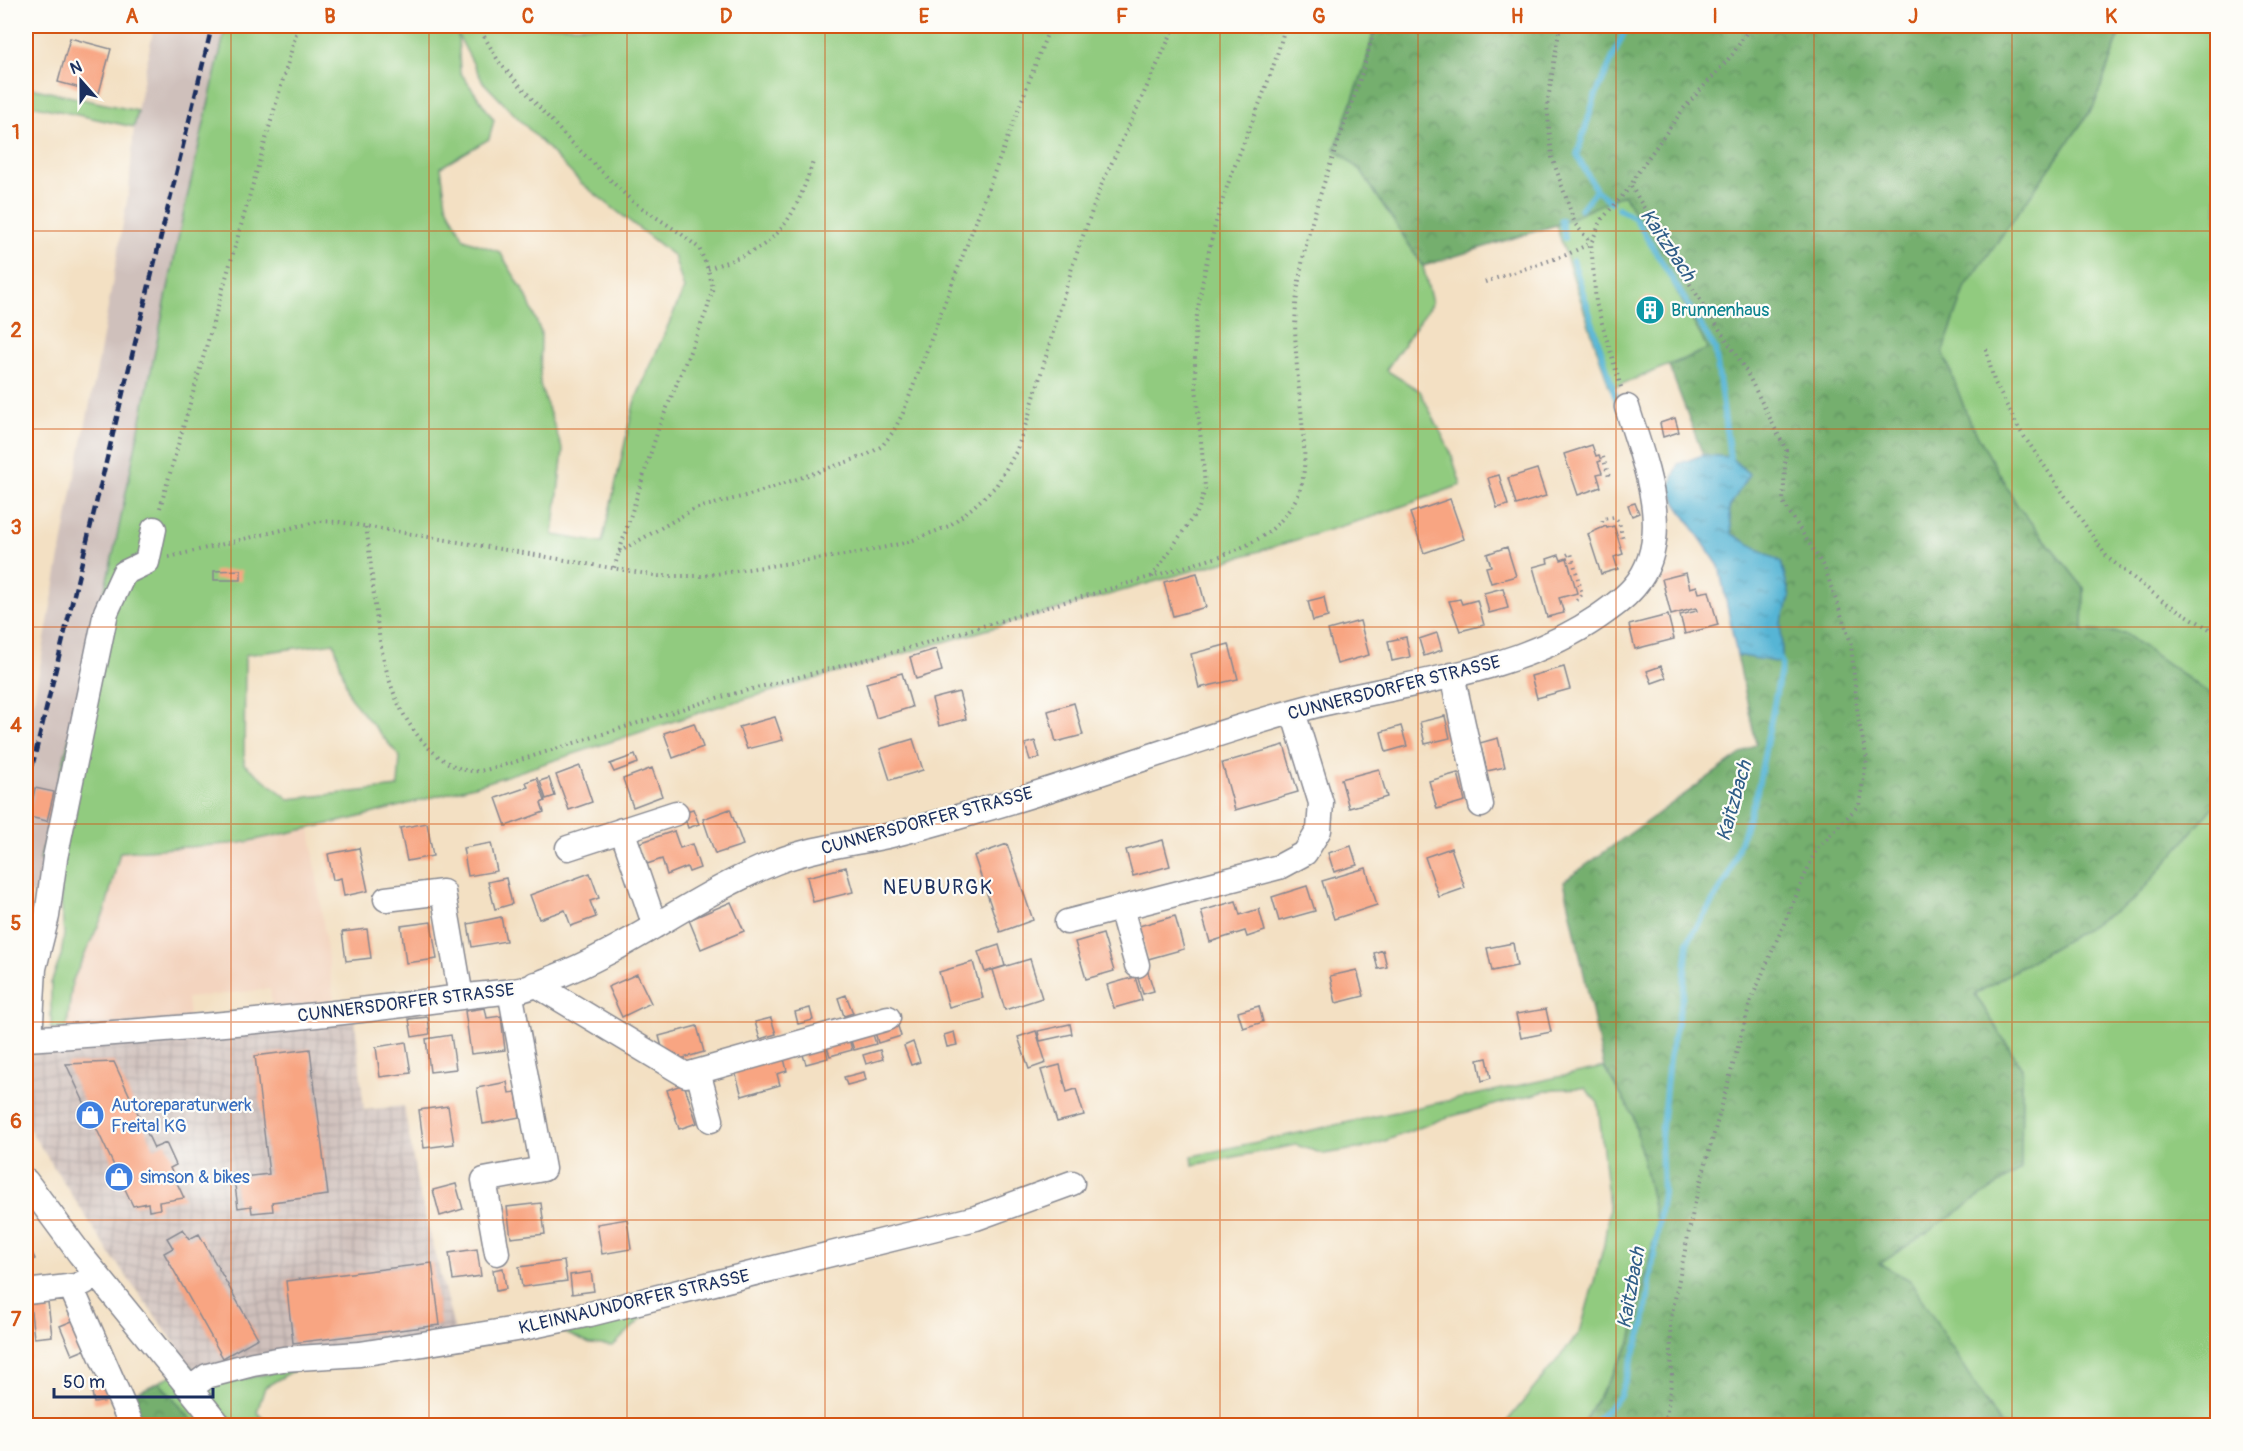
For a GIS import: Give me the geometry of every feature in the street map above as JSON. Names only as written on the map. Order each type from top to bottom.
[{"type":"street","name":"CUNNERSDORFER STRASSE","points":[[28,1039],[317,1014],[510,991],[569,972],[609,953],[749,872],[787,858],[891,835],[983,810],[1293,712],[1527,655],[1573,634],[1612,608],[1643,576],[1653,550],[1656,527],[1650,483],[1627,407]]},
{"type":"street","points":[[28,1039],[33,968],[47,916],[55,858],[106,612],[124,573],[147,562],[154,529]]},
{"type":"street","points":[[1452,675],[1481,805]]},
{"type":"street","points":[[1067,922],[1279,867],[1305,853],[1319,830],[1321,803],[1293,712]]},
{"type":"street","points":[[568,848],[676,813]]},
{"type":"street","points":[[622,830],[655,926]]},
{"type":"street","points":[[386,899],[443,892],[461,997]]},
{"type":"street","points":[[1121,908],[1137,965]]},
{"type":"street","points":[[536,984],[686,1076],[888,1018]]},
{"type":"street","points":[[497,1254],[484,1180],[543,1169],[510,991]]},
{"type":"street","points":[[698,1072],[711,1120]]},
{"type":"street","points":[[26,1181],[97,1276],[220,1425]]},
{"type":"street","name":"KLEINNAUNDORFER STRASSE","points":[[191,1388],[207,1376],[253,1364],[283,1359],[360,1354],[524,1328],[590,1314],[976,1218],[1072,1183]]},
{"type":"street","points":[[26,1292],[71,1287],[97,1276]]},
{"type":"street","points":[[71,1287],[132,1425]]},
{"type":"path","points":[[154,529],[296,34],[302,26]]},
{"type":"path","points":[[478,26],[499,62],[566,137],[633,201],[699,248],[713,287],[707,310],[659,427],[614,568]]},
{"type":"path","points":[[619,552],[694,509],[753,494],[841,465],[867,455],[882,446],[903,413],[1050,26]]},
{"type":"path","points":[[147,562],[320,521],[659,576],[702,576],[886,547],[908,542],[949,526],[996,486],[1016,452],[1073,264],[1101,186],[1175,26]]},
{"type":"path","points":[[1152,577],[1199,508],[1205,489],[1195,348],[1198,310],[1208,255],[1227,186],[1279,50],[1285,26]]},
{"type":"path","points":[[366,527],[381,650],[391,686],[403,716],[424,743],[444,762],[472,771],[495,768],[717,698],[884,655],[1152,577],[1252,544],[1281,522],[1299,493],[1305,465],[1294,340],[1298,287],[1311,224],[1366,63],[1375,26]]},
{"type":"path","points":[[1560,26],[1547,106],[1552,157],[1575,224],[1591,243]]},
{"type":"path","points":[[1627,407],[1596,303],[1591,243],[1602,219],[1631,186],[1638,172],[1683,108],[1732,55],[1751,26]]},
{"type":"path","points":[[708,268],[760,247],[783,228],[800,199],[813,162]]},
{"type":"path","points":[[1631,186],[1684,275],[1744,367],[1786,450],[1783,502],[1825,569],[1851,643],[1858,718],[1867,759],[1859,805],[1816,850],[1750,1000],[1695,1202],[1670,1323],[1672,1377],[1666,1418],[1661,1425]]},
{"type":"path","points":[[1485,282],[1566,255],[1591,243]]},
{"type":"path","points":[[1986,349],[1994,381],[2019,429],[2107,557],[2163,601],[2217,634]]},
{"type":"path","points":[[1603,456],[1609,477]]},
{"type":"path","points":[[1602,522],[1603,519],[1614,517],[1619,522],[1623,540]]},
{"type":"path","points":[[1566,555],[1571,553],[1582,594],[1571,609]]},
{"type":"shaded area","points":[[154,26],[226,26],[182,220],[115,546],[40,859],[48,859],[42,895],[26,893],[26,735],[97,369],[129,190],[134,127]]},
{"type":"shaded area","points":[[310,827],[334,1002],[272,1010],[270,989],[187,998],[189,1018],[67,1028],[72,982],[105,911],[120,852],[241,843]]},
{"type":"shaded area","points":[[353,999],[364,1110],[404,1106],[418,1188],[459,1347],[298,1368],[206,1386],[110,1254],[26,1124],[26,1030],[189,1018]]},
{"type":"green space","points":[[226,26],[1375,26],[1366,63],[1335,149],[1361,171],[1423,266],[1432,303],[1386,370],[1420,391],[1451,453],[1461,485],[1378,515],[1230,560],[717,707],[485,783],[352,819],[241,843],[120,852],[105,911],[72,982],[67,1028],[51,1029],[51,983],[61,956],[64,934],[61,857],[40,860],[115,546],[182,220]],"holes":[[[458,35],[483,82],[581,183],[674,256],[684,289],[634,403],[602,543],[553,535],[563,451],[540,385],[541,333],[527,297],[500,252],[464,239],[446,204],[441,167],[489,139],[494,120],[460,72]],[[334,643],[350,698],[400,757],[398,787],[289,799],[244,764],[245,655]]]},
{"type":"green space","points":[[1375,26],[2119,26],[2118,38],[2094,106],[1966,286],[1943,351],[1968,418],[2017,505],[2084,588],[2083,631],[2124,633],[2217,699],[2217,803],[2134,900],[1975,994],[2022,1068],[2021,1169],[1880,1264],[1910,1280],[2000,1425],[1582,1425],[1631,1342],[1657,1224],[1633,1115],[1604,1067],[1564,881],[1756,743],[1737,655],[1782,662],[1781,622],[1790,597],[1781,562],[1732,535],[1729,508],[1730,457],[1703,455],[1669,366],[1708,349],[1624,194],[1556,225],[1423,266],[1361,171],[1335,149],[1366,63]]},
{"type":"green space","points":[[2119,26],[2217,26],[2217,699],[2124,633],[2083,631],[2084,588],[2017,505],[1968,418],[1943,351],[1966,286],[2094,106],[2118,39]]},
{"type":"green space","points":[[26,87],[138,111],[134,127],[26,104]]},
{"type":"green space","points":[[1624,193],[1708,349],[1610,389],[1556,225]]},
{"type":"green space","points":[[2217,803],[2217,1425],[2000,1425],[1985,1400],[1879,1264],[2021,1169],[2022,1068],[1975,994],[2134,900]]},
{"type":"green space","points":[[1604,1067],[1633,1115],[1657,1224],[1631,1342],[1582,1425],[1504,1425],[1580,1332],[1604,1245],[1609,1208],[1598,1103],[1585,1088],[1554,1089],[1445,1118],[1369,1147],[1324,1154],[1296,1145],[1193,1165],[1192,1156]]},
{"type":"green space","points":[[650,1311],[613,1346],[590,1344],[565,1333],[536,1334]]},
{"type":"green space","points":[[190,1365],[206,1386],[298,1368],[265,1387],[257,1412],[269,1425],[196,1425],[159,1382]]},
{"type":"green space","points":[[159,1382],[196,1425],[141,1425],[129,1396]]},
{"type":"water","points":[[1703,455],[1730,457],[1749,474],[1729,508],[1732,534],[1781,562],[1790,597],[1781,622],[1782,663],[1737,655],[1719,566],[1676,503],[1670,486],[1678,464]]},
{"type":"building","points":[[70,38],[111,49],[99,93],[58,82]]},
{"type":"building","name":"Brunnenhaus","points":[[1650,297],[1659,301],[1663,310],[1659,319],[1650,323],[1641,319],[1637,310],[1641,301]]},
{"type":"building","points":[[1675,418],[1679,432],[1663,437],[1660,423]]},
{"type":"building","points":[[1592,445],[1596,456],[1599,455],[1601,461],[1598,462],[1602,473],[1597,474],[1601,487],[1578,495],[1564,454]]},
{"type":"building","points":[[1537,469],[1546,496],[1516,505],[1508,478]]},
{"type":"building","points":[[1499,475],[1508,505],[1497,508],[1488,478]]},
{"type":"building","points":[[1450,499],[1464,539],[1424,553],[1410,513]]},
{"type":"building","points":[[1635,503],[1639,513],[1632,516],[1628,505]]},
{"type":"building","points":[[1606,526],[1607,528],[1614,526],[1623,554],[1614,557],[1618,569],[1601,574],[1588,534]]},
{"type":"building","points":[[1507,547],[1516,576],[1491,583],[1486,567],[1491,566],[1487,554]]},
{"type":"building","points":[[1559,555],[1561,560],[1567,558],[1577,593],[1559,598],[1564,613],[1547,617],[1533,567],[1548,563],[1547,559]]},
{"type":"building","points":[[241,570],[241,580],[214,580],[214,571]]},
{"type":"building","points":[[1197,573],[1206,607],[1173,616],[1164,582]]},
{"type":"building","points":[[1686,573],[1690,588],[1697,586],[1699,593],[1709,591],[1718,625],[1685,634],[1680,615],[1697,611],[1696,608],[1671,615],[1662,579]]},
{"type":"building","points":[[1503,588],[1508,608],[1489,613],[1484,593]]},
{"type":"building","points":[[1324,597],[1328,617],[1313,621],[1308,601]]},
{"type":"building","points":[[1460,599],[1462,604],[1477,600],[1484,625],[1460,631],[1449,601]]},
{"type":"building","points":[[1668,615],[1674,639],[1635,649],[1629,625]]},
{"type":"building","points":[[1360,621],[1369,655],[1337,664],[1328,630]]},
{"type":"building","points":[[1437,633],[1442,650],[1424,656],[1419,639]]},
{"type":"building","points":[[1406,637],[1410,657],[1392,661],[1388,641]]},
{"type":"building","points":[[1229,644],[1238,679],[1199,688],[1191,654]]},
{"type":"building","points":[[936,649],[942,671],[916,679],[910,657]]},
{"type":"building","points":[[1661,666],[1666,678],[1652,683],[1647,671]]},
{"type":"building","points":[[1564,667],[1570,689],[1537,698],[1531,676]]},
{"type":"building","points":[[902,673],[912,707],[876,718],[866,683]]},
{"type":"building","points":[[959,692],[966,719],[939,726],[932,699]]},
{"type":"building","points":[[1074,703],[1083,735],[1056,742],[1048,711]]},
{"type":"building","points":[[1445,716],[1450,738],[1425,744],[1420,722]]},
{"type":"building","points":[[775,717],[783,740],[747,749],[739,727]]},
{"type":"building","points":[[694,723],[703,747],[673,758],[664,733]]},
{"type":"building","points":[[1401,726],[1407,746],[1386,752],[1381,732]]},
{"type":"building","points":[[1498,738],[1505,767],[1487,771],[1480,743]]},
{"type":"building","points":[[913,739],[923,770],[890,780],[880,749]]},
{"type":"building","points":[[1035,741],[1040,758],[1030,760],[1025,744]]},
{"type":"building","points":[[1284,745],[1298,792],[1235,810],[1222,763]]},
{"type":"building","points":[[635,755],[638,763],[614,772],[610,764]]},
{"type":"building","points":[[580,766],[592,802],[569,810],[556,775]]},
{"type":"building","points":[[652,768],[662,796],[633,807],[623,779]]},
{"type":"building","points":[[1379,769],[1387,797],[1349,808],[1341,779]]},
{"type":"building","points":[[1458,773],[1465,801],[1437,809],[1429,781]]},
{"type":"building","points":[[537,778],[545,801],[541,803],[544,812],[506,826],[496,798],[528,787],[526,782]]},
{"type":"building","points":[[549,778],[555,796],[546,799],[540,781]]},
{"type":"building","points":[[35,788],[54,792],[47,821],[29,817]]},
{"type":"building","points":[[693,809],[699,824],[688,828],[683,812]]},
{"type":"building","points":[[730,809],[743,845],[715,854],[703,819]]},
{"type":"building","points":[[427,823],[433,856],[407,861],[400,828]]},
{"type":"building","points":[[674,831],[680,848],[692,844],[700,868],[689,872],[687,867],[667,875],[662,859],[647,864],[639,843]]},
{"type":"building","points":[[1163,840],[1170,866],[1133,876],[1126,850]]},
{"type":"building","points":[[491,843],[497,871],[468,876],[463,848]]},
{"type":"building","points":[[1007,844],[1033,920],[1000,932],[974,856]]},
{"type":"building","points":[[1351,846],[1357,865],[1334,872],[1328,853]]},
{"type":"building","points":[[359,848],[368,891],[344,896],[341,878],[333,880],[328,854]]},
{"type":"building","points":[[1451,848],[1465,888],[1439,897],[1425,857]]},
{"type":"building","points":[[846,867],[853,892],[813,902],[807,877]]},
{"type":"building","points":[[1366,868],[1377,905],[1334,919],[1322,881]]},
{"type":"building","points":[[590,873],[599,898],[590,901],[596,917],[571,926],[565,910],[539,919],[530,895]]},
{"type":"building","points":[[506,878],[512,904],[495,909],[488,882]]},
{"type":"building","points":[[1307,886],[1315,911],[1279,921],[1272,897]]},
{"type":"building","points":[[1236,901],[1240,915],[1259,909],[1265,931],[1247,937],[1245,931],[1210,942],[1201,911]]},
{"type":"building","points":[[731,902],[744,931],[701,949],[689,920]]},
{"type":"building","points":[[1175,916],[1184,949],[1148,959],[1139,926]]},
{"type":"building","points":[[501,917],[506,941],[472,947],[468,924]]},
{"type":"building","points":[[431,922],[437,959],[406,963],[401,926]]},
{"type":"building","points":[[367,929],[371,958],[346,961],[342,932]]},
{"type":"building","points":[[1103,934],[1114,971],[1086,979],[1075,942]]},
{"type":"building","points":[[1513,943],[1517,966],[1492,971],[1487,948]]},
{"type":"building","points":[[999,945],[1005,966],[985,972],[978,952]]},
{"type":"building","points":[[1383,950],[1387,967],[1378,969],[1374,953]]},
{"type":"building","points":[[1030,959],[1042,998],[1005,1010],[993,970]]},
{"type":"building","points":[[973,962],[983,998],[949,1007],[939,972]]},
{"type":"building","points":[[1146,966],[1154,991],[1143,994],[1135,969]]},
{"type":"building","points":[[1357,970],[1364,996],[1336,1003],[1330,976]]},
{"type":"building","points":[[637,974],[651,1003],[622,1017],[608,987]]},
{"type":"building","points":[[1135,977],[1142,1000],[1114,1008],[1107,985]]},
{"type":"building","points":[[846,995],[853,1013],[844,1016],[838,998]]},
{"type":"building","points":[[1259,1006],[1263,1022],[1243,1028],[1238,1012]]},
{"type":"building","points":[[485,1008],[487,1018],[501,1016],[505,1050],[471,1054],[465,1011]]},
{"type":"building","points":[[810,1008],[813,1020],[798,1024],[795,1012]]},
{"type":"building","points":[[1546,1009],[1551,1032],[1521,1038],[1516,1014]]},
{"type":"building","points":[[428,1017],[430,1034],[412,1037],[409,1019]]},
{"type":"building","points":[[771,1018],[776,1034],[760,1039],[755,1022]]},
{"type":"building","points":[[896,1020],[901,1036],[878,1043],[874,1028]]},
{"type":"building","points":[[1070,1024],[1072,1034],[1040,1041],[1038,1031]]},
{"type":"building","points":[[697,1026],[704,1052],[666,1063],[659,1036]]},
{"type":"building","points":[[871,1028],[876,1044],[854,1050],[849,1034]]},
{"type":"building","points":[[1036,1031],[1046,1063],[1029,1069],[1018,1037]]},
{"type":"building","points":[[954,1032],[957,1045],[947,1047],[944,1035]]},
{"type":"building","points":[[451,1035],[456,1069],[430,1072],[426,1039]]},
{"type":"building","points":[[848,1035],[852,1050],[830,1056],[825,1041]]},
{"type":"building","points":[[406,1042],[411,1073],[380,1077],[376,1047]]},
{"type":"building","points":[[824,1042],[828,1058],[806,1064],[801,1049]]},
{"type":"building","points":[[913,1042],[920,1062],[911,1065],[904,1046]]},
{"type":"building","points":[[310,1049],[328,1195],[272,1202],[273,1211],[252,1213],[251,1206],[238,1208],[234,1178],[269,1174],[255,1056]]},
{"type":"building","points":[[880,1050],[883,1059],[866,1064],[863,1055]]},
{"type":"building","points":[[783,1054],[787,1071],[777,1074],[780,1085],[742,1096],[734,1068]]},
{"type":"building","points":[[1487,1058],[1491,1078],[1482,1081],[1478,1060]]},
{"type":"building","points":[[114,1062],[154,1148],[166,1143],[176,1165],[170,1168],[184,1198],[159,1202],[160,1209],[149,1211],[148,1203],[133,1206],[66,1064]]},
{"type":"building","points":[[1060,1065],[1067,1092],[1076,1089],[1084,1115],[1057,1122],[1041,1070]]},
{"type":"building","points":[[864,1072],[866,1080],[847,1085],[844,1077]]},
{"type":"building","points":[[507,1082],[509,1093],[516,1092],[520,1117],[483,1124],[477,1088]]},
{"type":"building","points":[[684,1084],[697,1123],[679,1129],[667,1090]]},
{"type":"building","points":[[448,1106],[454,1144],[424,1148],[419,1110]]},
{"type":"building","points":[[456,1184],[463,1209],[440,1216],[433,1190]]},
{"type":"building","points":[[541,1203],[545,1234],[511,1238],[507,1207]]},
{"type":"building","points":[[627,1219],[631,1249],[602,1254],[597,1224]]},
{"type":"building","points":[[183,1229],[189,1239],[199,1234],[258,1338],[223,1358],[164,1253],[173,1248],[167,1238]]},
{"type":"building","points":[[26,1240],[35,1259],[26,1263]]},
{"type":"building","points":[[477,1249],[481,1276],[453,1280],[449,1253]]},
{"type":"building","points":[[564,1261],[567,1281],[522,1287],[519,1267]]},
{"type":"building","points":[[432,1263],[440,1325],[293,1343],[286,1281]]},
{"type":"building","points":[[503,1268],[506,1289],[496,1291],[493,1270]]},
{"type":"building","points":[[591,1272],[594,1291],[572,1294],[570,1275]]},
{"type":"building","points":[[48,1302],[52,1336],[34,1338],[30,1304]]},
{"type":"building","points":[[77,1319],[89,1348],[72,1355],[60,1326]]},
{"type":"building","points":[[26,1340],[28,1340],[30,1359],[26,1359]]},
{"type":"building","points":[[105,1384],[108,1401],[94,1403],[91,1387]]},
{"type":"waterway","name":"Kaitzbach","points":[[1611,202],[1596,190],[1577,155],[1595,97],[1627,26]]},
{"type":"waterway","points":[[1581,209],[1596,190]]},
{"type":"waterway","name":"Kaitzbach","points":[[1618,208],[1635,218],[1715,349],[1730,457],[1728,462]]},
{"type":"waterway","points":[[1561,220],[1565,238]]},
{"type":"waterway","points":[[1573,261],[1619,408]]},
{"type":"waterway","name":"Kaitzbach","points":[[1591,1426],[1620,1396],[1644,1324],[1663,1193],[1661,1138],[1669,1059],[1683,994],[1688,941],[1728,877],[1757,792],[1782,663],[1779,657]]},
{"type":"railway","points":[[26,792],[212,26]]},
{"type":"place","name":"Brunnenhaus","points":[[1650,310]]},
{"type":"place","name":"Autoreparaturwerk Freital KG","points":[[90,1115]]},
{"type":"place","name":"simson & bikes","points":[[119,1177]]},
{"type":"district","name":"NEUBURGK","points":[[938,887]]}]
